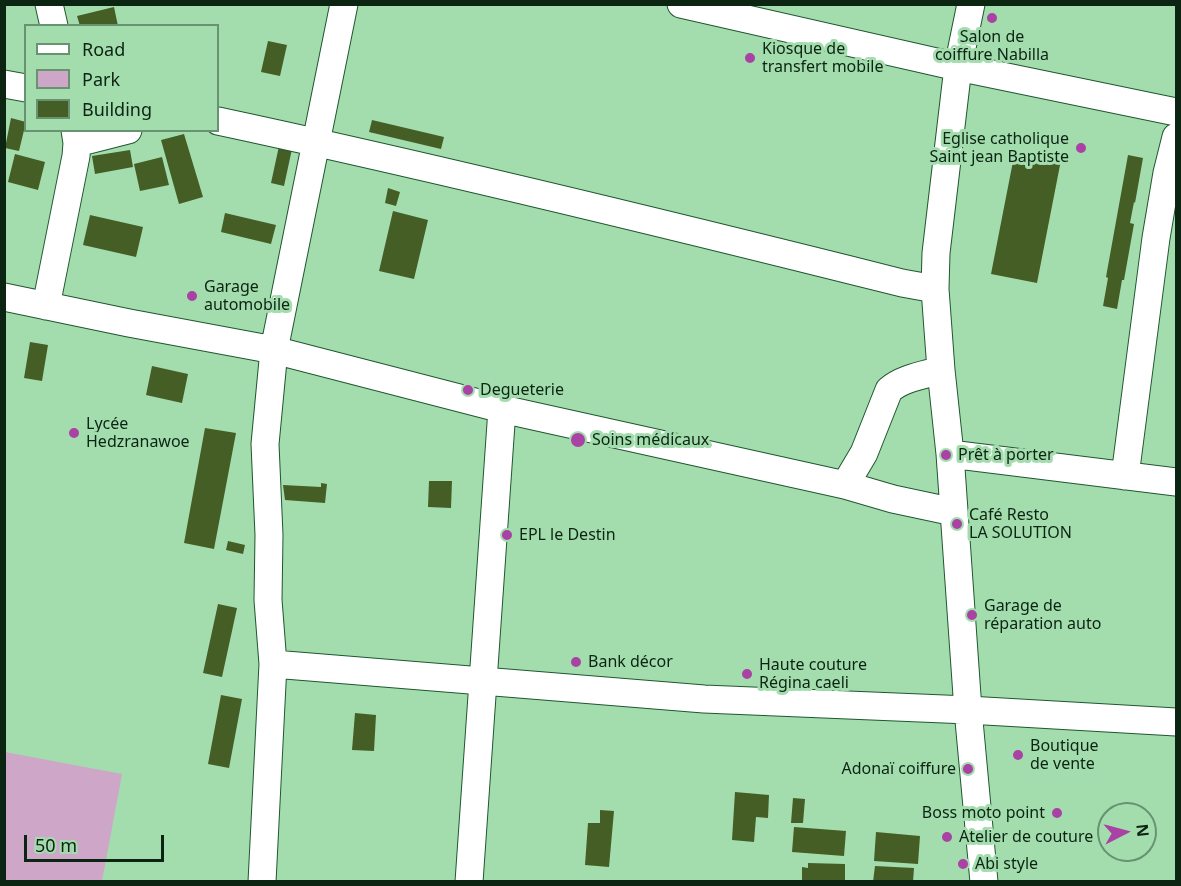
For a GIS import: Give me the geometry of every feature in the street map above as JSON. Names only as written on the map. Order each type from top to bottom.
[{"type":"street","points":[[49,4],[54,24]]},
{"type":"street","points":[[262,882],[273,664],[268,600],[269,535],[265,444],[274,350],[344,4]]},
{"type":"street","points":[[681,4],[734,10],[958,67],[1176,112]]},
{"type":"street","points":[[971,4],[958,67],[936,254],[935,289],[950,454],[968,711],[984,882]]},
{"type":"street","points":[[4,84],[24,88]]},
{"type":"street","points":[[219,121],[316,142],[935,289]]},
{"type":"street","points":[[46,306],[76,156],[76,137],[113,132]]},
{"type":"street","points":[[1125,476],[1156,238],[1167,173],[1176,137]]},
{"type":"street","points":[[4,297],[274,350],[502,409],[845,485],[893,499],[954,512]]},
{"type":"street","points":[[845,485],[864,453],[889,390],[895,384],[941,370]]},
{"type":"street","points":[[469,882],[502,409]]},
{"type":"street","points":[[950,454],[1176,482]]},
{"type":"street","points":[[273,664],[704,699],[1176,722]]},
{"type":"green space","points":[[5,752],[122,774],[102,881],[5,881]]},
{"type":"building","points":[[114,7],[118,24],[79,24],[77,16]]},
{"type":"building","points":[[268,41],[287,45],[280,76],[261,72]]},
{"type":"building","points":[[11,118],[24,121],[19,151],[5,148]]},
{"type":"building","points":[[372,120],[444,137],[441,149],[369,132]]},
{"type":"building","points":[[184,134],[203,197],[179,204],[161,140]]},
{"type":"building","points":[[279,146],[292,149],[284,186],[271,183]]},
{"type":"building","points":[[130,150],[133,167],[95,174],[92,156]]},
{"type":"building","points":[[1015,151],[1061,160],[1037,283],[991,274]]},
{"type":"building","points":[[15,154],[45,162],[38,190],[8,182]]},
{"type":"building","points":[[1128,155],[1143,158],[1130,223],[1134,224],[1117,309],[1103,306]]},
{"type":"building","points":[[162,157],[169,185],[140,191],[134,164]]},
{"type":"building","points":[[388,188],[400,192],[396,206],[385,203]]},
{"type":"building","points":[[393,211],[428,220],[414,279],[379,271]]},
{"type":"building","points":[[225,213],[276,225],[271,244],[221,232]]},
{"type":"building","points":[[90,215],[143,227],[136,257],[83,245]]},
{"type":"building","points":[[30,342],[48,345],[42,381],[24,378]]},
{"type":"building","points":[[152,366],[188,374],[182,403],[146,395]]},
{"type":"building","points":[[205,428],[236,433],[214,549],[184,543]]},
{"type":"building","points":[[429,481],[452,481],[451,508],[428,507]]},
{"type":"building","points":[[321,483],[327,484],[325,503],[285,500],[283,485],[321,487]]},
{"type":"building","points":[[228,541],[245,545],[243,554],[226,550]]},
{"type":"building","points":[[218,604],[237,608],[222,677],[203,673]]},
{"type":"building","points":[[221,695],[242,699],[229,768],[208,764]]},
{"type":"building","points":[[355,713],[376,715],[374,751],[352,750]]},
{"type":"building","points":[[735,792],[769,795],[768,818],[756,817],[754,842],[732,840]]},
{"type":"building","points":[[793,798],[805,799],[803,823],[791,823]]},
{"type":"building","points":[[600,810],[614,811],[609,867],[585,865],[588,823],[600,823]]},
{"type":"building","points":[[794,827],[846,831],[844,856],[792,852]]},
{"type":"building","points":[[876,832],[920,836],[918,864],[874,861]]},
{"type":"building","points":[[808,863],[845,864],[845,881],[802,882],[802,867],[808,868]]},
{"type":"building","points":[[875,866],[914,868],[913,882],[873,882]]},
{"type":"place","name":"Salon de coiffure Nabilla","points":[[992,18]]},
{"type":"place","name":"Kiosque de transfert mobile","points":[[750,58]]},
{"type":"place","name":"Eglise catholique Saint jean Baptiste","points":[[1081,148]]},
{"type":"place","name":"Garage automobile","points":[[192,296]]},
{"type":"place","name":"Degueterie","points":[[468,390]]},
{"type":"place","name":"Lycée Hedzranawoe","points":[[74,433]]},
{"type":"place","name":"Soins médicaux","points":[[578,440]]},
{"type":"place","name":"Prêt à porter","points":[[946,455]]},
{"type":"place","name":"Café Resto LA SOLUTION","points":[[957,524]]},
{"type":"place","name":"EPL le Destin","points":[[507,535]]},
{"type":"place","name":"Garage de réparation auto","points":[[972,615]]},
{"type":"place","name":"Bank décor","points":[[576,662]]},
{"type":"place","name":"Haute couture Régina caeli","points":[[747,674]]},
{"type":"place","name":"Boutique de vente","points":[[1018,755]]},
{"type":"place","name":"Adonaï coiffure","points":[[968,769]]},
{"type":"place","name":"Boss moto point","points":[[1057,813]]},
{"type":"place","name":"Atelier de couture","points":[[947,837]]},
{"type":"place","name":"Abi style","points":[[963,864]]}]
